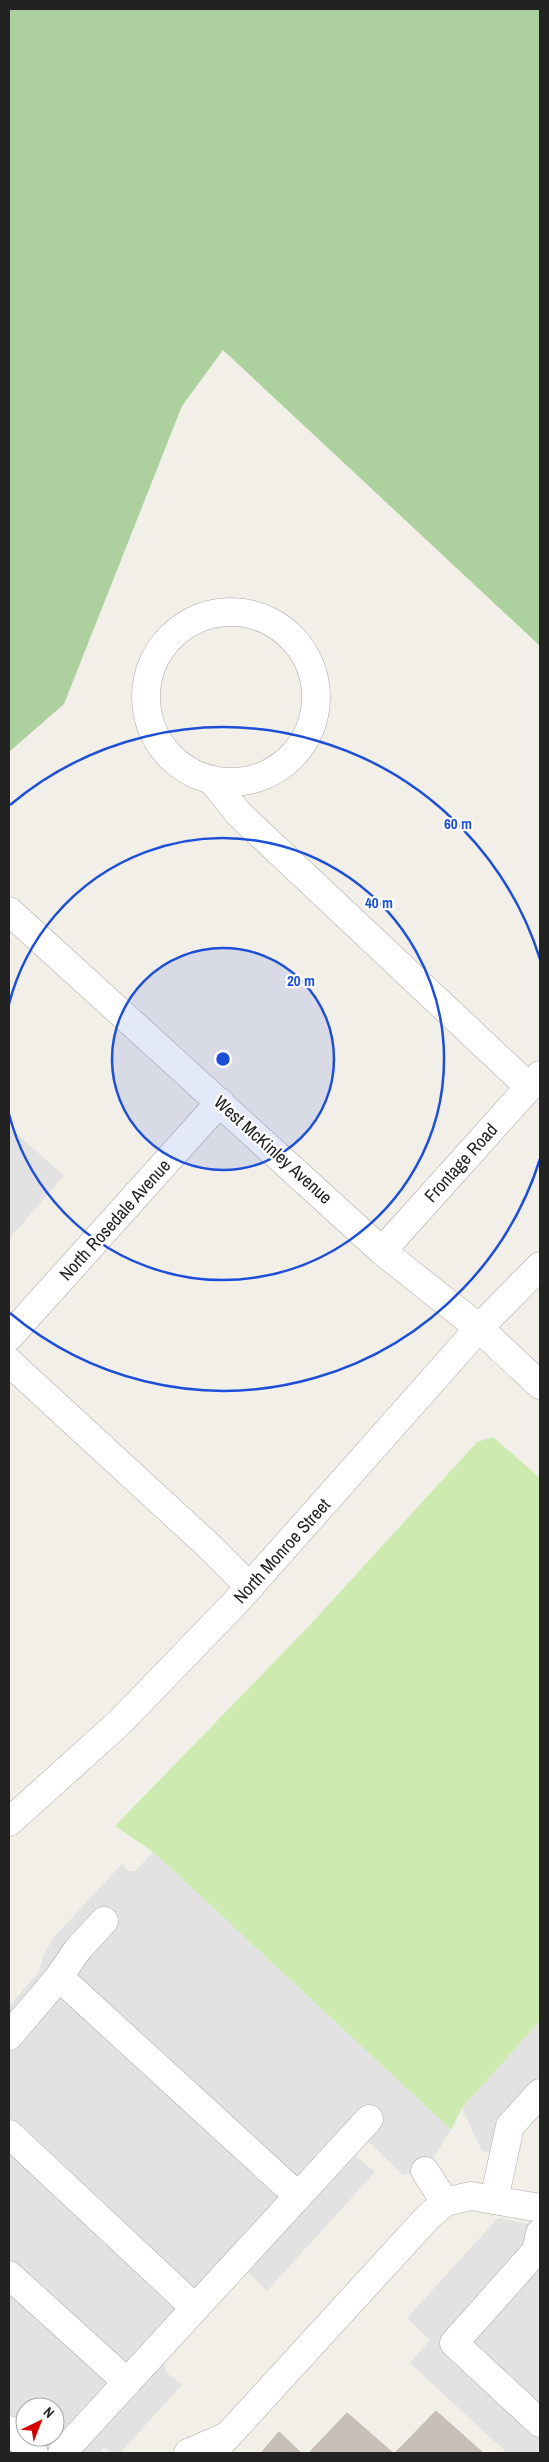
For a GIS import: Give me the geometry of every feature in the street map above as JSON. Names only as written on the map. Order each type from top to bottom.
[{"type":"street","points":[[212,780],[237,783],[264,777],[287,762],[305,742],[315,716],[316,689],[312,672],[309,663],[295,640],[273,623],[246,613],[217,613],[190,622],[167,641],[152,665],[146,694],[149,722],[162,748],[183,768],[212,780],[239,814],[535,1081]]},
{"type":"street","name":"West McKinley Avenue","points":[[9,911],[382,1251],[479,1328],[540,1385]]},
{"type":"street","name":"Frontage Road","points":[[382,1251],[535,1081]]},
{"type":"street","name":"North Rosedale Avenue","points":[[9,1337],[220,1102]]},
{"type":"street","name":"North Monroe Street","points":[[9,1822],[119,1723],[250,1587],[479,1328],[540,1266]]},
{"type":"street","points":[[9,1362],[250,1587]]},
{"type":"street","points":[[9,2036],[59,1978],[78,1949],[104,1921]]},
{"type":"street","points":[[59,1978],[298,2196]]},
{"type":"street","points":[[494,2200],[510,2126],[540,2093]]},
{"type":"street","points":[[62,2453],[368,2119]]},
{"type":"street","points":[[9,2134],[195,2308]]},
{"type":"street","points":[[425,2171],[445,2202]]},
{"type":"street","points":[[188,2453],[220,2445],[427,2218],[445,2202],[471,2196],[540,2208]]},
{"type":"street","points":[[537,2414],[454,2343],[536,2251],[540,2233]]},
{"type":"street","points":[[9,2275],[127,2382]]},
{"type":"street","points":[[9,2430],[34,2453]]},
{"type":"green space","points":[[9,9],[540,9],[540,646],[223,350],[182,406],[64,704],[9,752]]},
{"type":"green space","points":[[493,1437],[540,1478],[540,2021],[462,2108],[451,2130],[153,1852],[115,1826],[309,1626],[477,1442]]},
{"type":"shaded area","points":[[9,1127],[64,1176],[9,1239]]},
{"type":"shaded area","points":[[153,1852],[451,2130],[425,2171],[403,2175],[371,2144],[361,2141],[355,2148],[357,2157],[375,2172],[267,2291],[250,2274],[240,2275],[164,2361],[166,2372],[182,2385],[120,2453],[112,2453],[104,2447],[99,2453],[9,2453],[9,2006],[39,1972],[44,1954],[54,1937],[122,1864],[129,1871],[135,1871]]},
{"type":"shaded area","points":[[540,2021],[540,2115],[524,2132],[515,2146],[515,2157],[482,2151],[462,2108]]},
{"type":"shaded area","points":[[498,2218],[540,2226],[540,2448],[536,2453],[507,2453],[410,2363],[430,2340],[407,2318]]},
{"type":"building","points":[[436,2411],[483,2453],[395,2453]]},
{"type":"building","points":[[347,2413],[393,2453],[309,2453]]},
{"type":"building","points":[[279,2432],[301,2453],[261,2453]]}]
